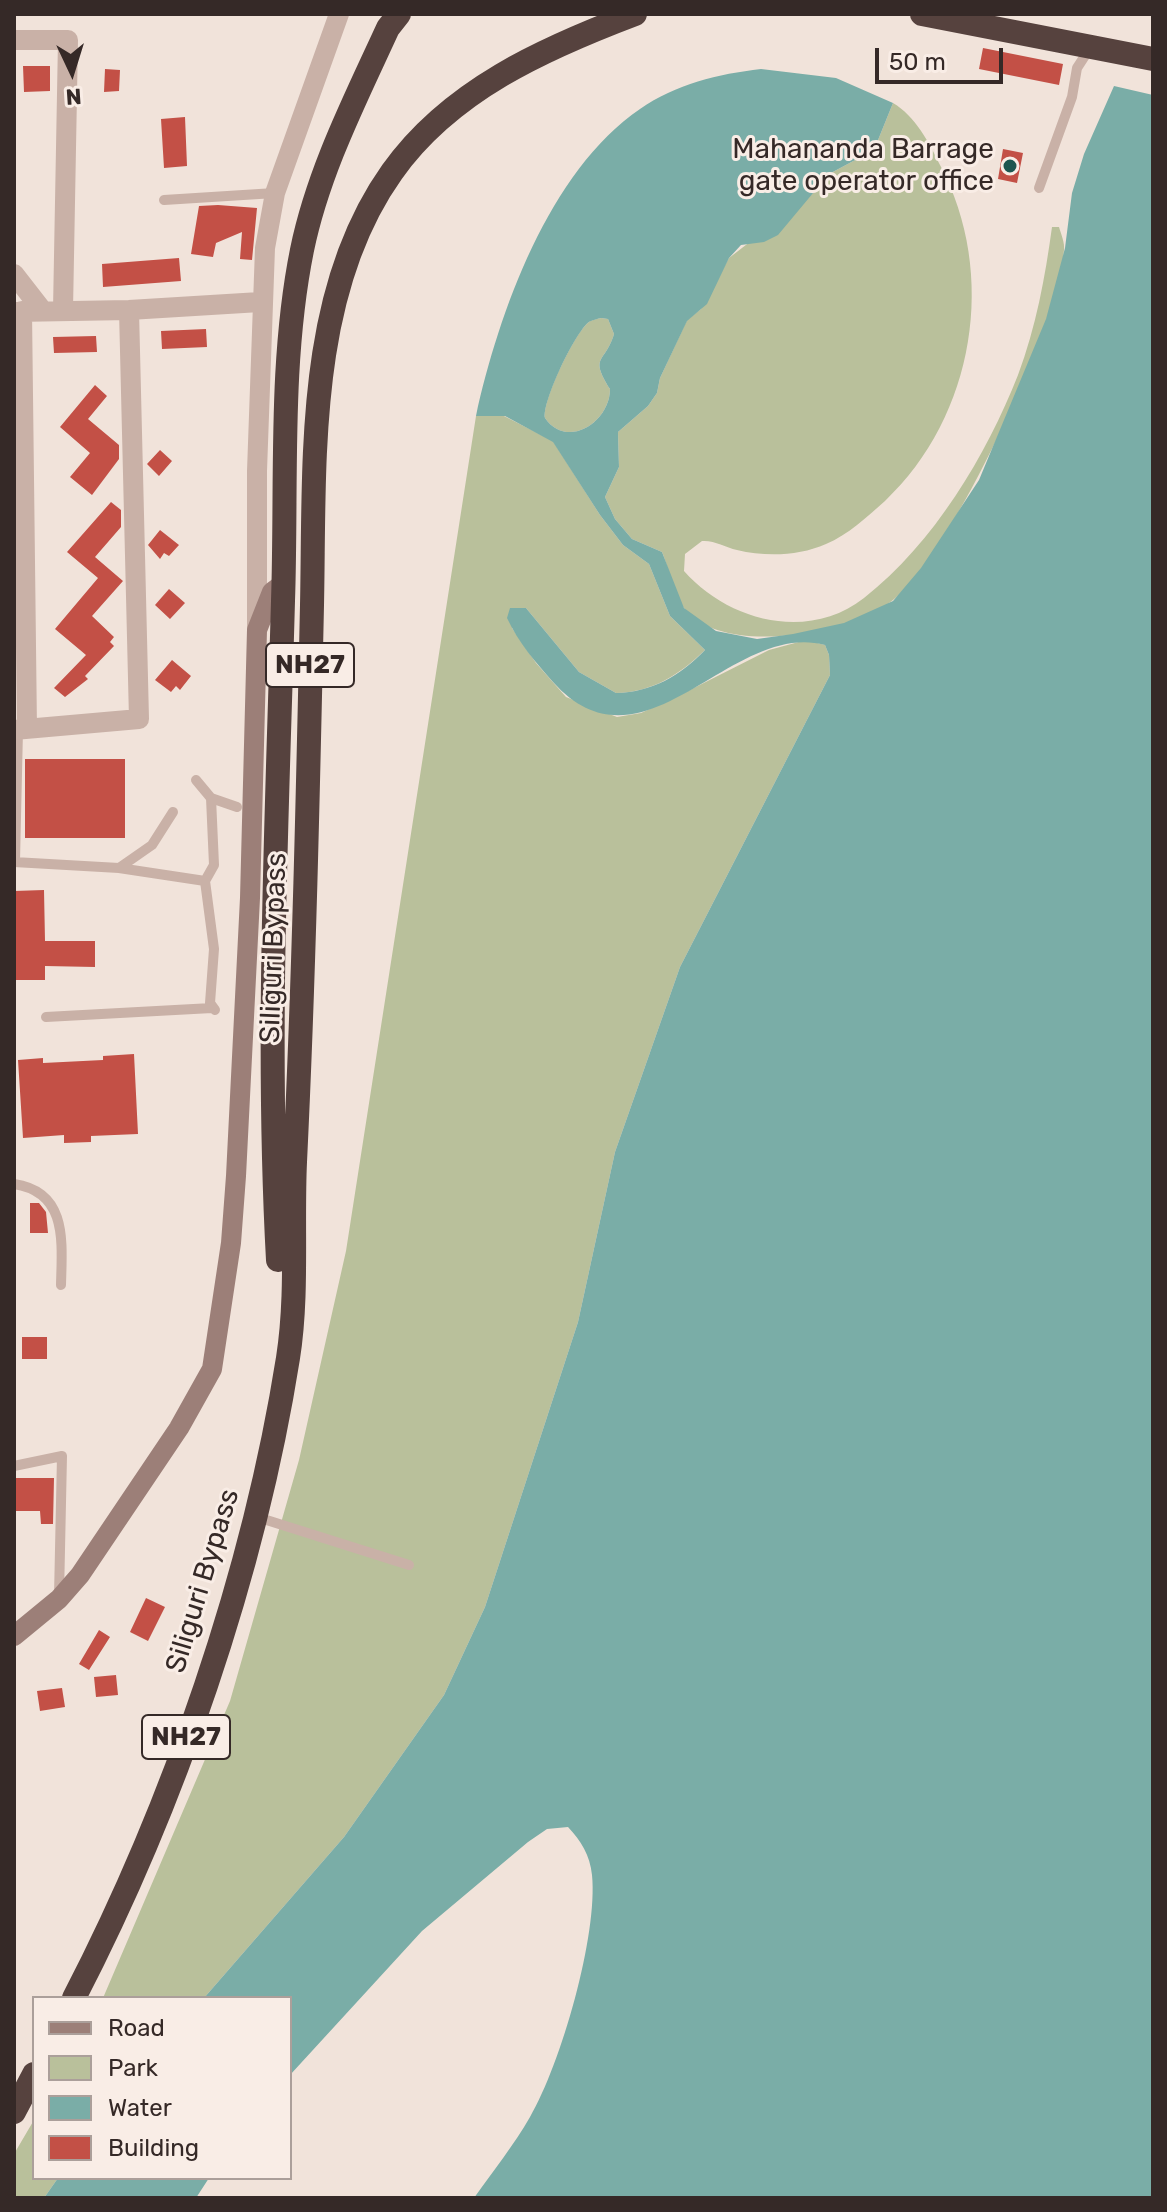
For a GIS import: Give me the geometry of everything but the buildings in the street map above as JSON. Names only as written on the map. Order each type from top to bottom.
[{"type":"highway","name":"NH27","points":[[266,1465],[280,1296],[274,1154],[289,366],[302,251],[335,143],[388,28],[399,14]]},
{"type":"highway","name":"Siliguri Bypass","points":[[75,1996],[129,1883],[170,1782],[257,1517],[289,1354],[304,998],[314,489],[319,403],[343,267],[368,212],[392,172],[427,130],[501,74],[580,35],[635,14]]},
{"type":"highway","points":[[922,14],[1153,59]]},
{"type":"highway","points":[[14,2112],[32,2078]]},
{"type":"main road","points":[[14,1636],[59,1599],[95,1555],[179,1428],[212,1369],[231,1243],[246,1010],[257,630],[272,592],[284,583]]},
{"type":"street","points":[[257,630],[260,302],[275,193],[339,14]]},
{"type":"street","points":[[14,40],[68,40],[35,311],[20,730],[139,719],[129,310]]},
{"type":"street","points":[[14,274],[35,311]]},
{"type":"street","points":[[35,311],[129,310],[260,302]]},
{"type":"lane","points":[[1039,188],[1059,136],[1077,68],[1102,48]]},
{"type":"lane","points":[[164,200],[275,193]]},
{"type":"lane","points":[[20,730],[14,862],[119,868],[205,881]]},
{"type":"lane","points":[[196,780],[211,798],[237,807]]},
{"type":"lane","points":[[46,1017],[214,1009],[214,949],[205,881],[214,865],[211,798]]},
{"type":"lane","points":[[119,868],[152,845],[173,812]]},
{"type":"lane","points":[[14,1184],[36,1190],[54,1206],[62,1233],[61,1285]]},
{"type":"lane","points":[[14,1466],[62,1456],[63,1540],[59,1599]]},
{"type":"lane","points":[[257,1517],[409,1565]]},
{"type":"green space","points":[[893,103],[915,122],[936,156],[958,207],[969,252],[972,297],[968,342],[957,386],[940,428],[916,467],[885,501],[834,540],[805,551],[771,554],[702,541],[685,554],[684,571],[723,602],[770,620],[794,622],[818,619],[842,612],[864,598],[889,576],[935,525],[974,467],[1018,375],[1043,284],[1052,227],[1059,227],[1064,250],[1043,330],[1023,381],[971,489],[944,537],[917,575],[893,600],[848,623],[818,631],[787,636],[727,633],[702,623],[684,608],[662,552],[632,539],[615,519],[605,497],[619,467],[618,432],[648,406],[657,393],[660,378],[687,320],[701,309],[729,258],[812,194],[829,174],[874,150]]},
{"type":"green space","points":[[608,319],[614,334],[600,365],[610,389],[608,401],[603,412],[586,428],[564,432],[545,418],[545,409],[576,339],[589,322]]},
{"type":"green space","points":[[476,416],[504,416],[553,441],[623,545],[649,564],[670,616],[705,650],[654,686],[616,693],[579,672],[526,608],[512,628],[536,663],[566,697],[617,717],[641,713],[769,650],[806,640],[825,645],[830,675],[680,967],[615,1152],[578,1322],[485,1607],[444,1695],[344,1837],[206,1996],[104,1996],[230,1701],[299,1460],[346,1251]]},
{"type":"green space","points":[[32,2123],[32,2180],[57,2180],[44,2198],[14,2198],[14,2154]]},
{"type":"water","points":[[761,69],[836,78],[893,103],[874,150],[829,174],[778,235],[764,242],[741,245],[729,258],[707,304],[687,321],[660,378],[657,393],[648,406],[618,432],[619,467],[605,497],[615,519],[632,539],[662,552],[684,608],[716,631],[757,639],[844,623],[893,601],[921,568],[979,480],[1046,319],[1065,248],[1072,193],[1084,154],[1114,86],[1153,95],[1153,2198],[474,2198],[517,2138],[542,2094],[575,1999],[589,1931],[592,1875],[584,1849],[568,1827],[547,1829],[528,1842],[422,1931],[292,2073],[292,1996],[206,1996],[344,1837],[444,1695],[485,1607],[578,1322],[615,1152],[680,967],[830,675],[825,645],[790,643],[756,654],[654,708],[621,715],[587,708],[553,682],[528,652],[507,618],[510,608],[526,608],[579,672],[616,693],[642,690],[665,681],[686,668],[705,650],[670,616],[649,564],[623,545],[553,442],[505,416],[476,416],[514,290],[532,247],[579,168],[608,136],[640,109],[668,93],[713,77]],"holes":[[[608,319],[614,334],[600,365],[610,389],[603,412],[586,428],[575,432],[564,432],[554,427],[545,418],[545,410],[554,383],[583,328],[589,322]]]},
{"type":"water","points":[[57,2180],[208,2180],[196,2198],[44,2198]]},
{"type":"place","name":"Mahananda Barrage gate operator office","points":[[1010,166]]}]
